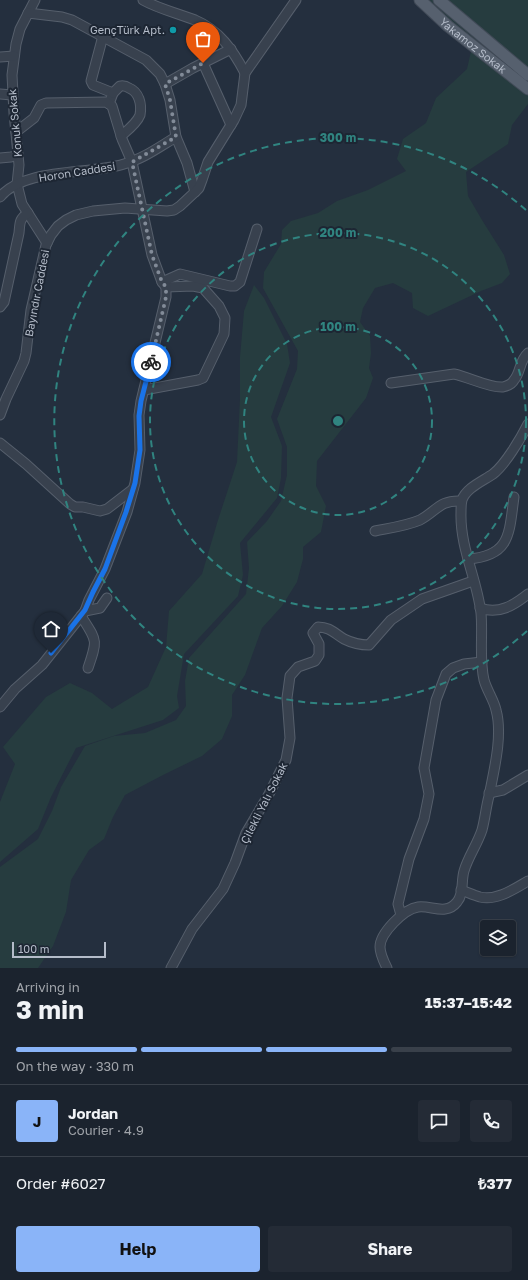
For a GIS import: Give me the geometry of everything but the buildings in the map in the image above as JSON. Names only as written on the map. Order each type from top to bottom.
[{"type":"main road","name":"Yakamoz Sokak","points":[[420,0],[448,26],[528,89]]},
{"type":"main road","name":"Yakamoz Sokak","points":[[439,0],[528,75]]},
{"type":"street","name":"Konuk Sokak","points":[[35,0],[20,29],[16,44],[12,75],[12,95],[19,165],[17,184],[22,204],[47,243]]},
{"type":"street","points":[[143,0],[154,6],[194,19],[204,24],[222,37],[245,72]]},
{"type":"street","name":"Bayındır Caddesi","points":[[0,415],[24,361],[31,310],[47,243],[51,235],[58,226],[76,215],[94,211],[125,208],[159,211],[174,210],[195,192],[199,188],[208,162],[231,125],[241,105],[245,72],[296,0]]},
{"type":"street","points":[[28,13],[62,17],[72,20],[146,60],[160,74],[170,100],[176,137],[187,163],[195,192]]},
{"type":"street","points":[[104,36],[92,85],[114,93]]},
{"type":"street","points":[[165,84],[231,49]]},
{"type":"street","points":[[0,57],[14,56]]},
{"type":"street","points":[[203,63],[231,125]]},
{"type":"street","points":[[109,104],[114,93],[120,86],[127,86],[138,94],[140,101],[140,114],[137,120],[121,136]]},
{"type":"street","points":[[0,94],[12,95]]},
{"type":"street","points":[[0,707],[15,689],[42,665],[83,613],[105,569],[133,489],[140,450],[139,416],[141,401],[166,297],[164,285],[152,255],[132,162],[121,136],[112,106],[106,102],[46,103],[41,105],[34,118],[16,132]]},
{"type":"street","name":"Horon Caddesi","points":[[0,197],[9,188],[25,181],[53,174],[123,165],[132,162],[176,137]]},
{"type":"street","points":[[0,158],[18,155]]},
{"type":"street","points":[[0,307],[4,302],[20,222],[22,217],[28,213]]},
{"type":"street","points":[[164,285],[180,274],[235,286],[240,282],[257,229]]},
{"type":"street","points":[[144,390],[203,378],[224,334],[225,318],[219,306],[204,288],[164,285]]},
{"type":"street","points":[[391,383],[454,374],[491,385],[504,387],[515,380],[522,358],[528,353]]},
{"type":"street","points":[[387,968],[381,954],[380,946],[392,924],[401,915],[409,910],[418,907],[444,910],[457,902],[461,890],[463,873],[482,831],[499,740],[497,711],[484,681],[480,608],[463,542],[461,502],[464,495],[495,473],[527,430]]},
{"type":"street","points":[[0,443],[75,507],[83,507],[100,511],[107,509],[133,489]]},
{"type":"street","points":[[468,559],[487,556],[495,552],[506,540],[509,532],[514,497]]},
{"type":"street","points":[[375,531],[405,525],[421,519],[441,505],[451,501],[461,502]]},
{"type":"street","name":"Çilekli Yalı Sokak","points":[[172,968],[192,929],[223,889],[235,863],[246,833],[269,794],[286,760],[290,738],[287,698],[290,676],[298,666],[315,661],[319,655],[319,644],[313,632],[318,627],[326,627],[344,639],[359,645],[369,645],[391,620],[422,599],[473,581]]},
{"type":"street","points":[[480,608],[489,611],[510,607],[528,594]]},
{"type":"street","points":[[83,613],[100,608],[107,598]]},
{"type":"street","points":[[83,613],[94,636],[95,644],[88,668]]},
{"type":"street","points":[[401,915],[398,904],[409,859],[424,819],[429,794],[424,768],[436,700],[446,674],[453,668],[464,664],[482,662]]},
{"type":"street","points":[[489,793],[503,790],[528,775]]},
{"type":"street","points":[[461,890],[481,897],[494,896],[506,894],[528,881]]},
{"type":"green space","points":[[426,0],[528,0],[528,104],[512,125],[508,144],[466,172],[468,196],[504,255],[510,274],[502,283],[481,291],[428,316],[413,308],[412,293],[393,283],[375,288],[363,308],[360,322],[370,336],[371,353],[369,368],[373,378],[366,398],[317,461],[316,486],[326,506],[321,532],[303,547],[303,559],[297,582],[282,606],[262,628],[245,675],[232,695],[232,716],[222,739],[202,756],[125,795],[113,817],[104,839],[89,850],[71,880],[66,912],[53,946],[38,968],[0,968],[0,867],[38,839],[52,811],[61,787],[85,746],[114,736],[145,733],[176,720],[186,706],[185,681],[189,658],[246,594],[249,568],[247,542],[267,521],[281,501],[287,475],[287,447],[277,419],[297,369],[298,351],[263,288],[264,272],[281,244],[282,230],[291,221],[318,213],[337,201],[368,190],[406,171],[397,159],[403,139],[426,123],[436,98],[467,69],[472,47]]},
{"type":"green space","points":[[254,285],[264,298],[287,344],[290,363],[271,417],[282,446],[281,478],[277,498],[240,543],[243,575],[238,596],[184,654],[177,696],[179,708],[163,720],[76,748],[51,797],[38,829],[0,862],[0,802],[15,764],[3,747],[46,697],[70,683],[92,693],[112,709],[148,687],[166,647],[169,611],[202,574],[237,462],[240,357],[244,311]]},
{"type":"way so far","points":[[151,362],[166,297],[166,287],[162,282],[152,255],[132,162],[176,137],[170,100],[165,84],[203,63]]},
{"type":"place","name":"GençTürk Apt.","points":[[173,30]]},
{"type":"route","points":[[51,653],[85,610],[105,569],[126,512],[135,483],[140,450],[139,416],[141,401],[151,362]]}]
